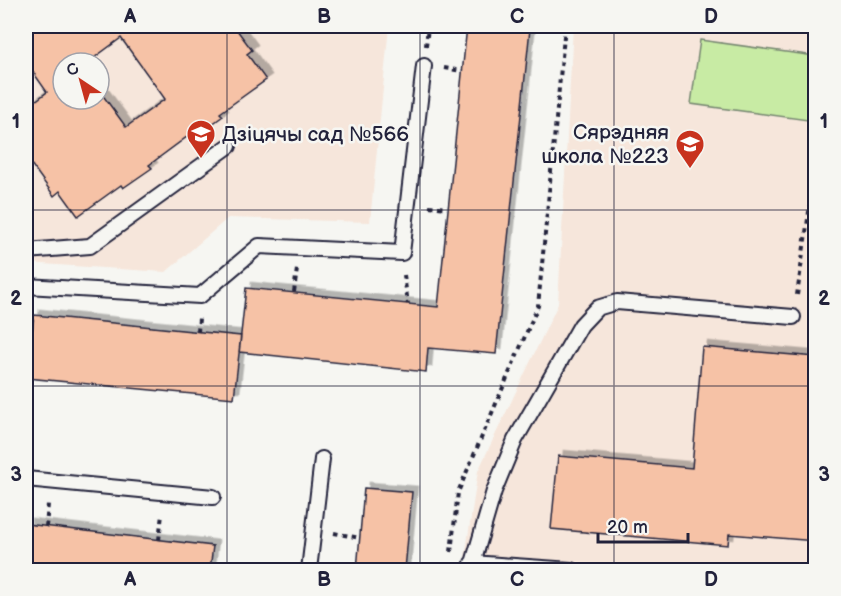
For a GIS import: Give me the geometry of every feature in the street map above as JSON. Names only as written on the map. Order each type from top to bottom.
[{"type":"lane","points":[[26,286],[200,296],[259,246],[402,253],[424,66]]},
{"type":"lane","points":[[26,251],[90,246],[228,146]]},
{"type":"lane","points":[[571,570],[471,567],[494,491],[515,440],[581,325],[597,308],[617,303],[793,317]]},
{"type":"lane","points":[[309,570],[322,459]]},
{"type":"lane","points":[[26,479],[213,497]]},
{"type":"path","points":[[450,559],[458,492],[538,306],[565,26]]},
{"type":"path","points":[[793,317],[810,205],[816,206]]},
{"type":"path","points":[[402,253],[408,304]]},
{"type":"shaded area","name":"Дзіцячы сад №566","points":[[26,26],[389,26],[370,222],[228,218],[166,272],[26,263]]},
{"type":"shaded area","name":"Сярэдняя школа №223","points":[[573,26],[659,26],[704,34],[713,26],[815,26],[815,570],[463,570],[478,471],[558,304]]},
{"type":"green space","points":[[700,40],[815,56],[815,121],[691,104]]},
{"type":"building","points":[[26,26],[234,26],[252,50],[247,54],[266,80],[220,113],[223,116],[193,138],[191,134],[149,165],[152,168],[123,188],[121,185],[78,216],[60,191],[54,196],[26,157],[26,108],[47,92],[26,62]]},
{"type":"building","points":[[467,26],[530,29],[496,354],[428,348],[426,372],[239,352],[246,288],[438,307]]},
{"type":"building","points":[[34,315],[241,336],[234,398],[27,378]]},
{"type":"building","points":[[702,347],[816,357],[816,541],[729,534],[728,545],[551,529],[558,456],[692,468]]},
{"type":"building","points":[[364,488],[412,492],[405,570],[357,570]]},
{"type":"building","points":[[26,524],[213,546],[210,570],[26,570]]},
{"type":"place","name":"Дзіцячы сад №566","points":[[201,160]]},
{"type":"place","name":"Сярэдняя школа №223","points":[[690,170]]}]
